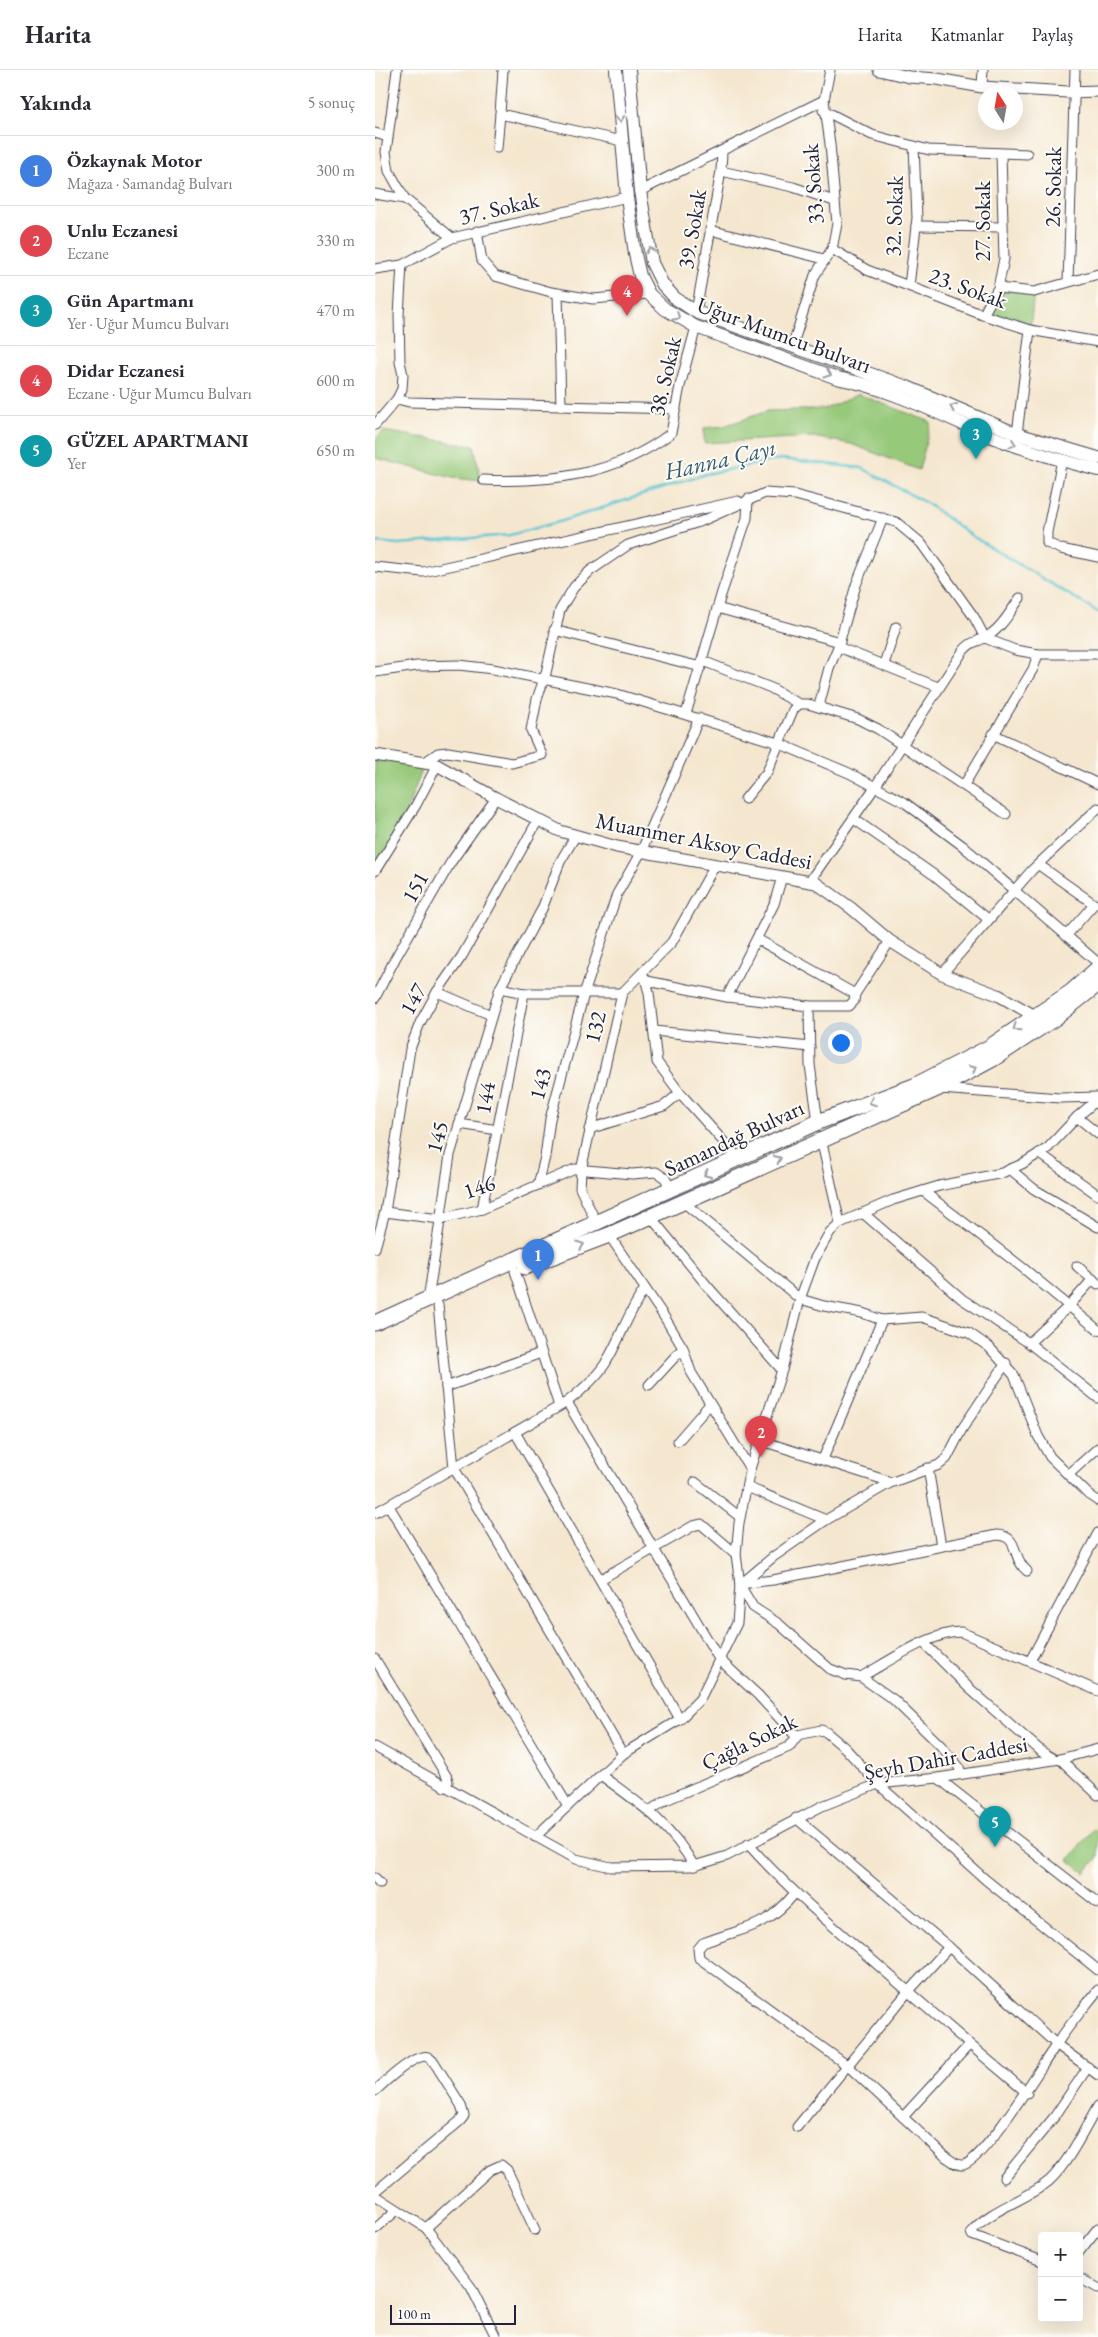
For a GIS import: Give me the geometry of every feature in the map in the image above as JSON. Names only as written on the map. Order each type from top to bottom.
[{"type":"highway","name":"Samandağ Bulvarı","points":[[375,1332],[433,1302],[597,1224],[818,1122],[914,1086],[988,1048],[1071,992],[1098,968]]},
{"type":"highway","name":"Samandağ Bulvarı","points":[[375,1323],[609,1235],[937,1089],[993,1058],[1055,1018],[1098,984]]},
{"type":"main road","name":"Uğur Mumcu Bulvarı","points":[[616,70],[627,197],[640,276],[649,294],[665,309],[696,327],[837,378],[853,381],[912,402],[989,436],[1098,470]]},
{"type":"main road","name":"Uğur Mumcu Bulvarı","points":[[629,70],[640,191],[649,248],[657,273],[663,284],[675,298],[696,312],[907,387],[1017,434],[1098,458]]},
{"type":"street","name":"37. Sokak","points":[[397,70],[388,137],[387,162],[389,171],[405,199],[452,238],[627,197]]},
{"type":"street","points":[[497,148],[503,70]]},
{"type":"street","points":[[640,191],[824,100],[830,70]]},
{"type":"street","points":[[879,70],[978,86]]},
{"type":"street","points":[[982,85],[983,70]]},
{"type":"street","name":"26. Sokak","points":[[1068,282],[1074,157],[1072,126],[1075,70]]},
{"type":"street","points":[[1023,89],[1073,92],[1098,91]]},
{"type":"street","name":"33. Sokak","points":[[792,347],[806,307],[808,292],[824,259],[832,248],[837,224],[824,100]]},
{"type":"street","points":[[807,108],[825,110],[872,135],[929,150],[1027,154]]},
{"type":"street","points":[[500,114],[622,141]]},
{"type":"street","points":[[375,133],[388,137]]},
{"type":"street","name":"32. Sokak","points":[[909,286],[916,226],[914,146]]},
{"type":"street","name":"39. Sokak","points":[[696,312],[721,171],[722,152]]},
{"type":"street","name":"27. Sokak","points":[[983,314],[997,288],[1004,259],[1001,154]]},
{"type":"street","points":[[721,171],[793,187],[834,201]]},
{"type":"street","points":[[375,194],[405,199]]},
{"type":"street","points":[[916,226],[1003,227]]},
{"type":"street","points":[[711,230],[824,259]]},
{"type":"street","points":[[477,231],[481,256],[491,273],[557,294],[593,299],[649,294]]},
{"type":"street","points":[[375,269],[402,265],[452,238]]},
{"type":"street","name":"23. Sokak","points":[[832,248],[867,270],[983,314],[1030,330],[1098,342]]},
{"type":"street","points":[[375,425],[397,399],[402,389],[403,375],[400,362],[399,315],[402,265]]},
{"type":"street","points":[[997,288],[1034,292],[1098,274]]},
{"type":"street","points":[[557,294],[561,406]]},
{"type":"street","name":"38. Sokak","points":[[483,480],[543,480],[585,474],[637,455],[671,433],[680,386],[696,327]]},
{"type":"street","points":[[1017,434],[1030,330]]},
{"type":"street","points":[[397,399],[409,402],[676,409]]},
{"type":"street","points":[[1062,460],[1047,532],[1047,543],[1061,549],[1098,557]]},
{"type":"street","points":[[425,762],[438,753],[448,752],[512,763],[542,755],[531,730],[560,610],[574,587],[609,556],[628,545],[703,521],[748,499],[765,493],[795,495],[896,522],[921,543],[974,617],[985,638],[1015,650],[1038,654],[1098,654]]},
{"type":"street","points":[[375,567],[423,572],[748,499]]},
{"type":"street","points":[[686,714],[717,608],[747,518],[748,499]]},
{"type":"street","points":[[819,706],[829,668],[839,645],[856,585],[883,518]]},
{"type":"street","points":[[809,882],[875,787],[901,744],[968,646],[973,641],[985,638],[1002,624],[1020,598]]},
{"type":"street","points":[[717,608],[839,645],[938,688]]},
{"type":"street","points":[[884,664],[896,627]]},
{"type":"street","points":[[554,630],[702,664],[771,688],[799,704],[819,706],[858,719],[901,744],[1007,814]]},
{"type":"street","points":[[964,785],[1033,669],[1038,654]]},
{"type":"street","points":[[375,672],[417,666],[459,664],[493,669],[617,694],[778,743],[849,773],[904,802],[963,846],[1098,963]]},
{"type":"street","points":[[745,799],[767,772],[793,710],[799,704]]},
{"type":"street","name":"143","points":[[538,1185],[545,1157],[550,1119],[584,994],[617,894],[641,852],[699,718]]},
{"type":"street","points":[[993,734],[1098,784]]},
{"type":"street","name":"Muammer Aksoy Caddesi","points":[[375,755],[437,765],[560,831],[641,852],[816,883],[851,908],[890,941],[942,974],[997,995],[1035,1016]]},
{"type":"street","points":[[375,871],[416,806],[437,765]]},
{"type":"street","name":"151","points":[[375,998],[396,957],[451,862],[496,798]]},
{"type":"street","points":[[942,974],[1013,891],[1098,808]]},
{"type":"street","points":[[854,818],[934,875],[988,919]]},
{"type":"street","name":"147","points":[[375,1248],[385,1212],[410,1049],[420,1023],[437,992],[462,956],[538,820]]},
{"type":"street","name":"145","points":[[454,1468],[446,1387],[433,1302],[440,1219],[450,1155],[500,988],[542,909],[560,862],[575,835]]},
{"type":"street","name":"132","points":[[597,1224],[580,1188],[581,1170],[622,993],[644,977],[672,942],[715,865]]},
{"type":"street","points":[[1039,865],[1094,904],[1066,936]]},
{"type":"street","points":[[727,997],[774,904],[782,877]]},
{"type":"street","points":[[757,940],[855,994]]},
{"type":"street","points":[[739,1159],[680,1093],[657,1062],[644,977],[727,997],[809,1006],[849,1006],[854,1001],[855,994],[890,941]]},
{"type":"street","points":[[500,988],[524,993],[622,993]]},
{"type":"street","points":[[437,992],[491,1015]]},
{"type":"street","name":"144","points":[[482,1209],[524,993]]},
{"type":"street","points":[[809,1006],[810,1047],[818,1122]]},
{"type":"street","points":[[653,1031],[810,1047]]},
{"type":"street","points":[[937,1089],[1060,1098],[1098,1098]]},
{"type":"street","points":[[589,1129],[663,1106],[680,1093]]},
{"type":"street","points":[[535,1836],[602,1776],[623,1754],[680,1719],[700,1699],[737,1623],[740,1584],[736,1554],[740,1517],[750,1469],[781,1370],[800,1299],[815,1258],[830,1232],[840,1223],[893,1200],[1010,1169],[1048,1148],[1098,1098]]},
{"type":"street","points":[[1077,1117],[1098,1134]]},
{"type":"street","points":[[459,1124],[498,1130]]},
{"type":"street","points":[[821,1139],[840,1223]]},
{"type":"street","points":[[1039,1153],[1098,1195]]},
{"type":"street","points":[[1010,1169],[1034,1189],[1098,1227]]},
{"type":"street","name":"146","points":[[385,1212],[440,1219],[482,1209],[567,1171],[581,1170],[632,1174],[656,1172],[665,1178],[671,1190]]},
{"type":"street","points":[[923,1191],[1098,1330]]},
{"type":"street","points":[[682,1201],[800,1299],[863,1312],[882,1320],[922,1316],[969,1333],[989,1347],[1006,1363],[1014,1375],[1038,1436],[1050,1457],[1098,1501]]},
{"type":"street","points":[[863,1213],[962,1298],[1029,1343],[1098,1398]]},
{"type":"street","points":[[650,1216],[709,1288],[781,1370]]},
{"type":"street","points":[[609,1235],[683,1348],[691,1372],[750,1469]]},
{"type":"street","points":[[1029,1343],[1095,1281],[1077,1266]]},
{"type":"street","points":[[515,1271],[541,1353],[563,1404],[654,1547],[719,1659],[758,1695],[786,1728],[798,1735]]},
{"type":"street","points":[[375,1513],[563,1404],[586,1387],[604,1365],[637,1300],[645,1289]]},
{"type":"street","points":[[823,1460],[882,1320]]},
{"type":"street","points":[[649,1385],[683,1348]]},
{"type":"street","points":[[446,1387],[541,1353]]},
{"type":"street","points":[[740,1584],[773,1557],[826,1520],[890,1483],[939,1465],[947,1458],[962,1429],[1006,1363]]},
{"type":"street","points":[[678,1442],[710,1404]]},
{"type":"street","points":[[515,1432],[601,1578],[680,1719]]},
{"type":"street","points":[[759,1440],[890,1483]]},
{"type":"street","points":[[1068,1475],[1098,1448]]},
{"type":"street","points":[[454,1468],[623,1754]]},
{"type":"street","points":[[928,1468],[941,1546]]},
{"type":"street","points":[[695,1482],[740,1517]]},
{"type":"street","points":[[747,1487],[826,1520]]},
{"type":"street","points":[[389,1506],[568,1806]]},
{"type":"street","points":[[601,1578],[654,1547],[693,1526],[701,1524],[736,1554]]},
{"type":"street","points":[[1030,1661],[1098,1533]]},
{"type":"street","points":[[740,1584],[773,1580],[997,1535],[1004,1536],[1012,1542],[1016,1559],[1027,1571]]},
{"type":"street","points":[[740,1584],[753,1607],[779,1624],[831,1669],[846,1675],[861,1677],[895,1700],[941,1746],[959,1767],[961,1774]]},
{"type":"street","points":[[861,1677],[945,1633],[961,1632],[1098,1691]]},
{"type":"street","points":[[924,1643],[969,1688],[1042,1752],[1057,1759],[1098,1795]]},
{"type":"street","points":[[375,1659],[447,1777],[448,1782],[444,1787]]},
{"type":"street","name":"Çağla Sokak","points":[[649,1811],[667,1800],[789,1746],[798,1735],[821,1730],[845,1748],[878,1784]]},
{"type":"street","name":"Şeyh Dahir Caddesi","points":[[375,1747],[567,1855],[599,1865],[668,1868],[694,1866],[727,1856],[795,1818],[878,1784],[938,1778],[1057,1759],[1098,1749]]},
{"type":"street","points":[[602,1776],[649,1811],[678,1841],[694,1866]]},
{"type":"street","points":[[938,1778],[1098,1903]]},
{"type":"street","points":[[878,1784],[986,1880],[1098,1970]]},
{"type":"street","points":[[795,1818],[949,1947],[1056,2044],[1098,2075]]},
{"type":"street","points":[[748,1844],[795,1893],[907,1992],[1027,2093]]},
{"type":"street","points":[[795,1893],[783,1908],[770,1919],[703,1944],[698,1949],[699,1958],[848,2066],[946,2157],[963,2165],[983,2149],[1027,2093],[1056,2044],[1098,1990]]},
{"type":"street","points":[[797,2127],[907,1992],[949,1947]]},
{"type":"street","points":[[903,2117],[969,2045]]},
{"type":"street","points":[[375,2091],[411,2062],[422,2056],[428,2057],[434,2062],[461,2105],[464,2116],[460,2122],[375,2194],[427,2228],[471,2287],[491,2335]]},
{"type":"street","points":[[1004,2178],[1055,2116],[1088,2068]]},
{"type":"street","points":[[1038,2260],[972,2235],[971,2232],[996,2212],[1018,2202],[1050,2180],[1074,2148],[1098,2106]]},
{"type":"street","points":[[427,2228],[490,2170],[501,2165],[507,2170],[535,2230]]},
{"type":"street","points":[[375,2229],[397,2210]]},
{"type":"street","points":[[1083,2247],[1098,2228]]},
{"type":"street","points":[[1083,2280],[1098,2288]]},
{"type":"green space","points":[[998,288],[1034,292],[1030,330],[983,315]]},
{"type":"green space","points":[[858,394],[931,422],[919,470],[851,444],[813,437],[704,443],[704,428],[724,426],[768,411],[825,409]]},
{"type":"green space","points":[[383,431],[474,446],[481,481],[453,478],[375,458],[375,440]]},
{"type":"green space","points":[[375,756],[424,765],[396,838],[375,867]]},
{"type":"green space","points":[[1093,1829],[1098,1833],[1098,1857],[1085,1873],[1069,1860]]},
{"type":"waterway","name":"Hanna Çayı","points":[[375,542],[399,544],[510,535],[562,521],[706,474],[781,459],[862,468],[928,504],[972,536],[1098,612]]},
{"type":"place","name":"Didar Eczanesi","points":[[627,316]]},
{"type":"place","name":"Gün Apartmanı","points":[[976,459]]},
{"type":"place","name":"Özkaynak Motor","points":[[538,1280]]},
{"type":"place","name":"Unlu Eczanesi","points":[[761,1457]]},
{"type":"place","name":"GÜZEL APARTMANI","points":[[995,1847]]}]
